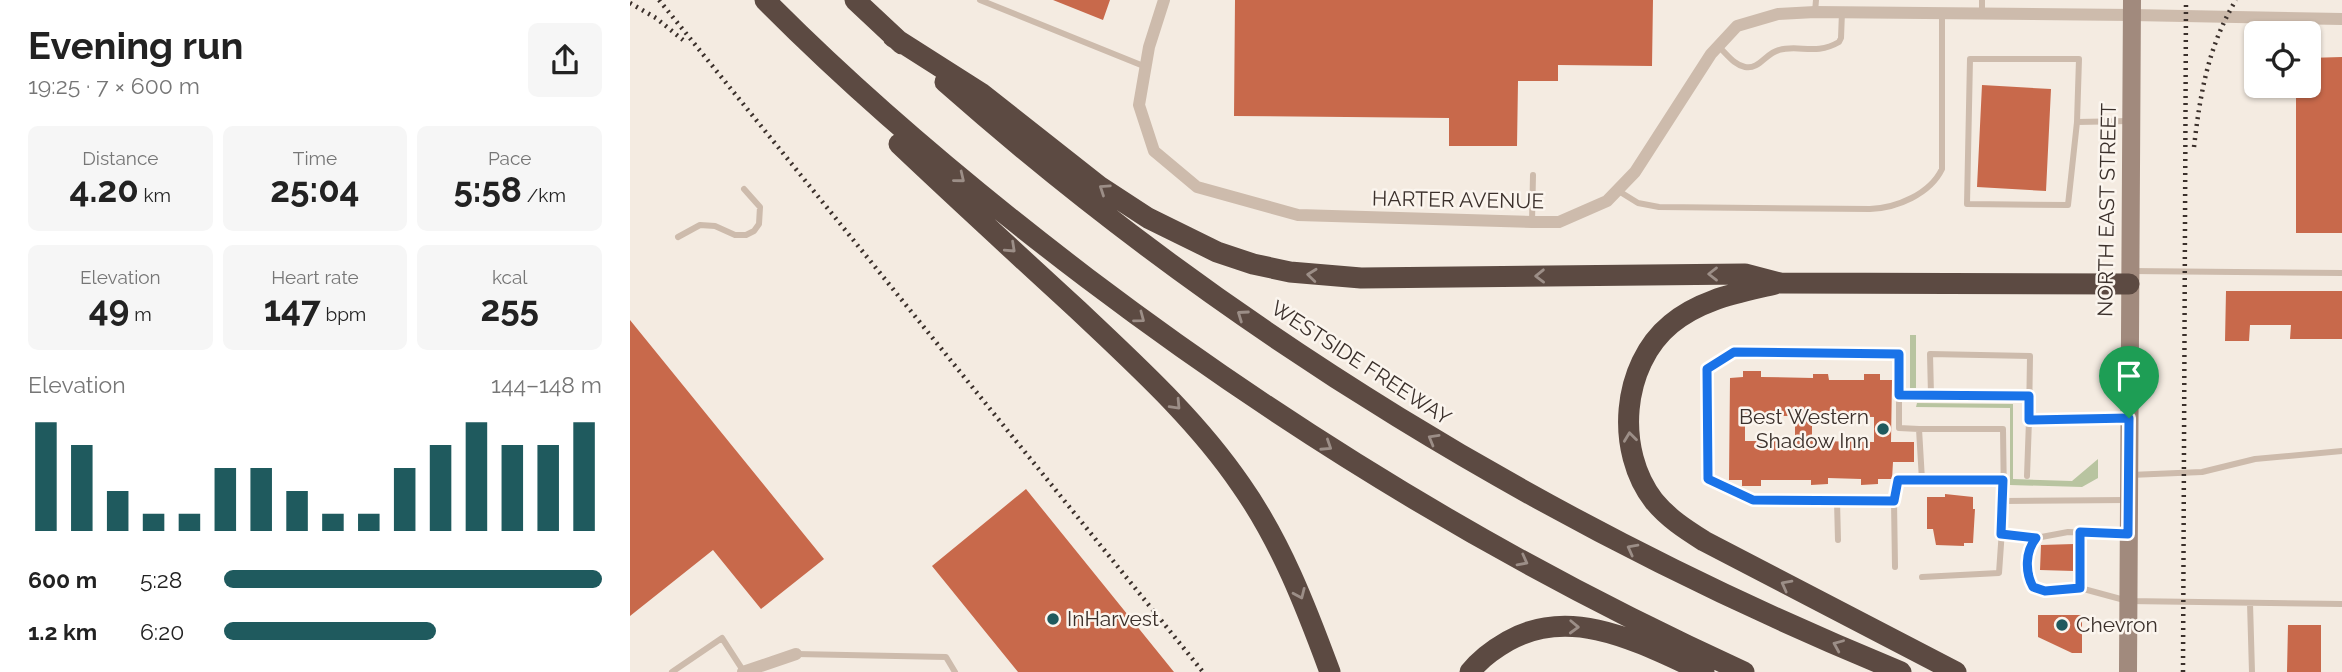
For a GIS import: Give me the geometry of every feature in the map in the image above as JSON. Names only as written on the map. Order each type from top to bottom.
[{"type":"highway","points":[[748,0],[1119,349],[1210,443],[1241,485],[1284,560],[1330,672]]},
{"type":"highway","points":[[765,0],[926,150],[1037,240],[1205,366],[1376,478],[1451,521],[1629,617],[1744,672]]},
{"type":"highway","name":"WESTSIDE FREEWAY","points":[[855,0],[968,103],[1079,195],[1175,268],[1410,426],[1547,504],[1665,566],[1901,672]]},
{"type":"highway","points":[[894,37],[981,93],[1099,186],[1148,218],[1217,252],[1290,272],[1361,278],[1745,274],[1780,282],[2129,278]]},
{"type":"highway","points":[[1780,282],[1721,297],[1692,309],[1669,326],[1653,345],[1642,364],[1629,406],[1628,429],[1640,475],[1653,499],[1675,523],[1704,541],[1956,672]]},
{"type":"highway","points":[[1470,672],[1496,648],[1518,636],[1569,626],[1594,628],[1626,637],[1704,672]]},
{"type":"main road","name":"NORTH EAST STREET","points":[[2128,672],[2132,7]]},
{"type":"street","name":"HARTER AVENUE","points":[[1164,0],[1149,47],[1139,105],[1154,150],[1197,187],[1298,215],[1532,222],[1559,222],[1607,201],[1635,172],[1718,46],[1737,26],[1778,14],[1816,6],[1842,12],[1942,13],[1982,7],[2132,7],[2342,19]]},
{"type":"street","points":[[743,672],[796,654]]},
{"type":"lane","points":[[979,0],[1146,66]]},
{"type":"lane","points":[[1718,46],[1735,63],[1748,68],[1754,67],[1768,54],[1780,49],[1827,48],[1841,38],[1842,12]]},
{"type":"lane","points":[[1617,190],[1637,203],[1659,207],[1857,209],[1881,209],[1926,190],[1937,179],[1942,158],[1942,13]]},
{"type":"lane","points":[[2078,59],[2077,122],[2068,205],[1967,204],[1970,60],[2078,59]]},
{"type":"lane","points":[[2077,122],[2131,121]]},
{"type":"lane","points":[[1532,222],[1533,176]]},
{"type":"lane","points":[[678,237],[700,225],[715,226],[735,236],[754,231],[759,224],[760,207],[744,189]]},
{"type":"lane","points":[[2129,278],[2342,273]]},
{"type":"lane","points":[[1894,501],[1753,500],[1708,479],[1707,369],[1734,352],[1899,354],[1899,428],[2003,429],[2004,501],[1999,573],[1922,577]]},
{"type":"lane","points":[[1931,395],[1930,354],[2030,356],[2027,476]]},
{"type":"lane","points":[[1899,395],[2029,396]]},
{"type":"lane","points":[[2029,420],[2129,418]]},
{"type":"lane","points":[[1919,429],[1922,480]]},
{"type":"lane","points":[[2128,475],[2202,472],[2255,459],[2342,451]]},
{"type":"lane","points":[[1895,567],[1894,501],[1898,480],[2003,480]]},
{"type":"lane","points":[[2004,501],[2128,500]]},
{"type":"lane","points":[[1837,501],[1838,540]]},
{"type":"lane","points":[[2001,534],[2036,538],[2068,532],[2128,534]]},
{"type":"lane","points":[[2080,532],[2080,588]]},
{"type":"lane","points":[[2036,538],[2030,545],[2027,575],[2033,587],[2045,591],[2080,588],[2128,601],[2342,604]]},
{"type":"lane","points":[[2250,603],[2252,672]]},
{"type":"lane","points":[[672,672],[722,638],[743,672]]},
{"type":"lane","points":[[796,654],[946,657],[956,672]]},
{"type":"green space","points":[[1910,335],[1916,335],[1916,388],[1910,388]]},
{"type":"green space","points":[[1917,403],[2013,404],[2013,479],[2072,481],[2098,459],[2098,478],[2082,487],[2010,485],[2010,408],[1916,407]]},
{"type":"building","points":[[1053,0],[1110,0],[1103,20]]},
{"type":"building","points":[[1235,0],[1653,0],[1652,66],[1558,65],[1558,81],[1518,81],[1517,146],[1449,146],[1449,118],[1234,116]]},
{"type":"building","points":[[2342,57],[2342,233],[2296,233],[2296,98],[2321,98],[2321,58]]},
{"type":"building","points":[[1982,85],[2051,89],[2046,191],[1977,187]]},
{"type":"building","points":[[2226,291],[2342,291],[2342,339],[2290,339],[2291,325],[2250,325],[2249,341],[2225,341]]},
{"type":"building","points":[[630,320],[824,559],[761,609],[713,550],[630,616]]},
{"type":"building","name":"Best Western Shadow Inn","points":[[1743,371],[1761,371],[1761,377],[1813,378],[1813,374],[1828,374],[1829,380],[1864,380],[1864,374],[1880,374],[1880,380],[1892,380],[1891,442],[1914,442],[1914,462],[1893,462],[1892,479],[1878,479],[1878,484],[1861,485],[1861,479],[1828,478],[1828,484],[1811,485],[1811,480],[1761,480],[1761,486],[1742,486],[1742,480],[1729,480],[1730,378],[1743,377]],"holes":[[[1745,416],[1795,416],[1795,441],[1745,441]],[[1812,416],[1874,417],[1874,442],[1812,441]]]},
{"type":"building","name":"InHarvest","points":[[1026,489],[1174,672],[1018,672],[932,566]]},
{"type":"building","points":[[1945,494],[1973,497],[1973,543],[1964,543],[1964,546],[1936,545],[1933,529],[1927,529],[1927,497],[1945,497]]},
{"type":"building","points":[[2074,544],[2074,571],[2040,570],[2041,545]]},
{"type":"building","points":[[2038,615],[2082,615],[2082,653],[2072,653],[2038,637]]},
{"type":"building","points":[[2288,625],[2321,625],[2321,672],[2287,672]]},
{"type":"railway","points":[[659,0],[1203,672]]},
{"type":"railway","points":[[2183,672],[2186,0]]},
{"type":"railway","points":[[2194,147],[2199,109],[2212,53],[2236,0]]},
{"type":"railway","points":[[630,3],[656,18],[683,40]]},
{"type":"place","name":"Best Western Shadow Inn","points":[[1883,429]]},
{"type":"place","name":"InHarvest","points":[[1053,619]]},
{"type":"place","name":"Chevron","points":[[2062,625]]},
{"type":"route","points":[[1734,352],[1899,354],[1899,395],[2029,396],[2029,420],[2129,418],[2128,534],[2080,532],[2080,588],[2045,591],[2033,587],[2027,575],[2030,545],[2036,538],[2001,534],[2003,480],[1898,480],[1894,501],[1753,500],[1708,479],[1707,369],[1734,352]]}]
